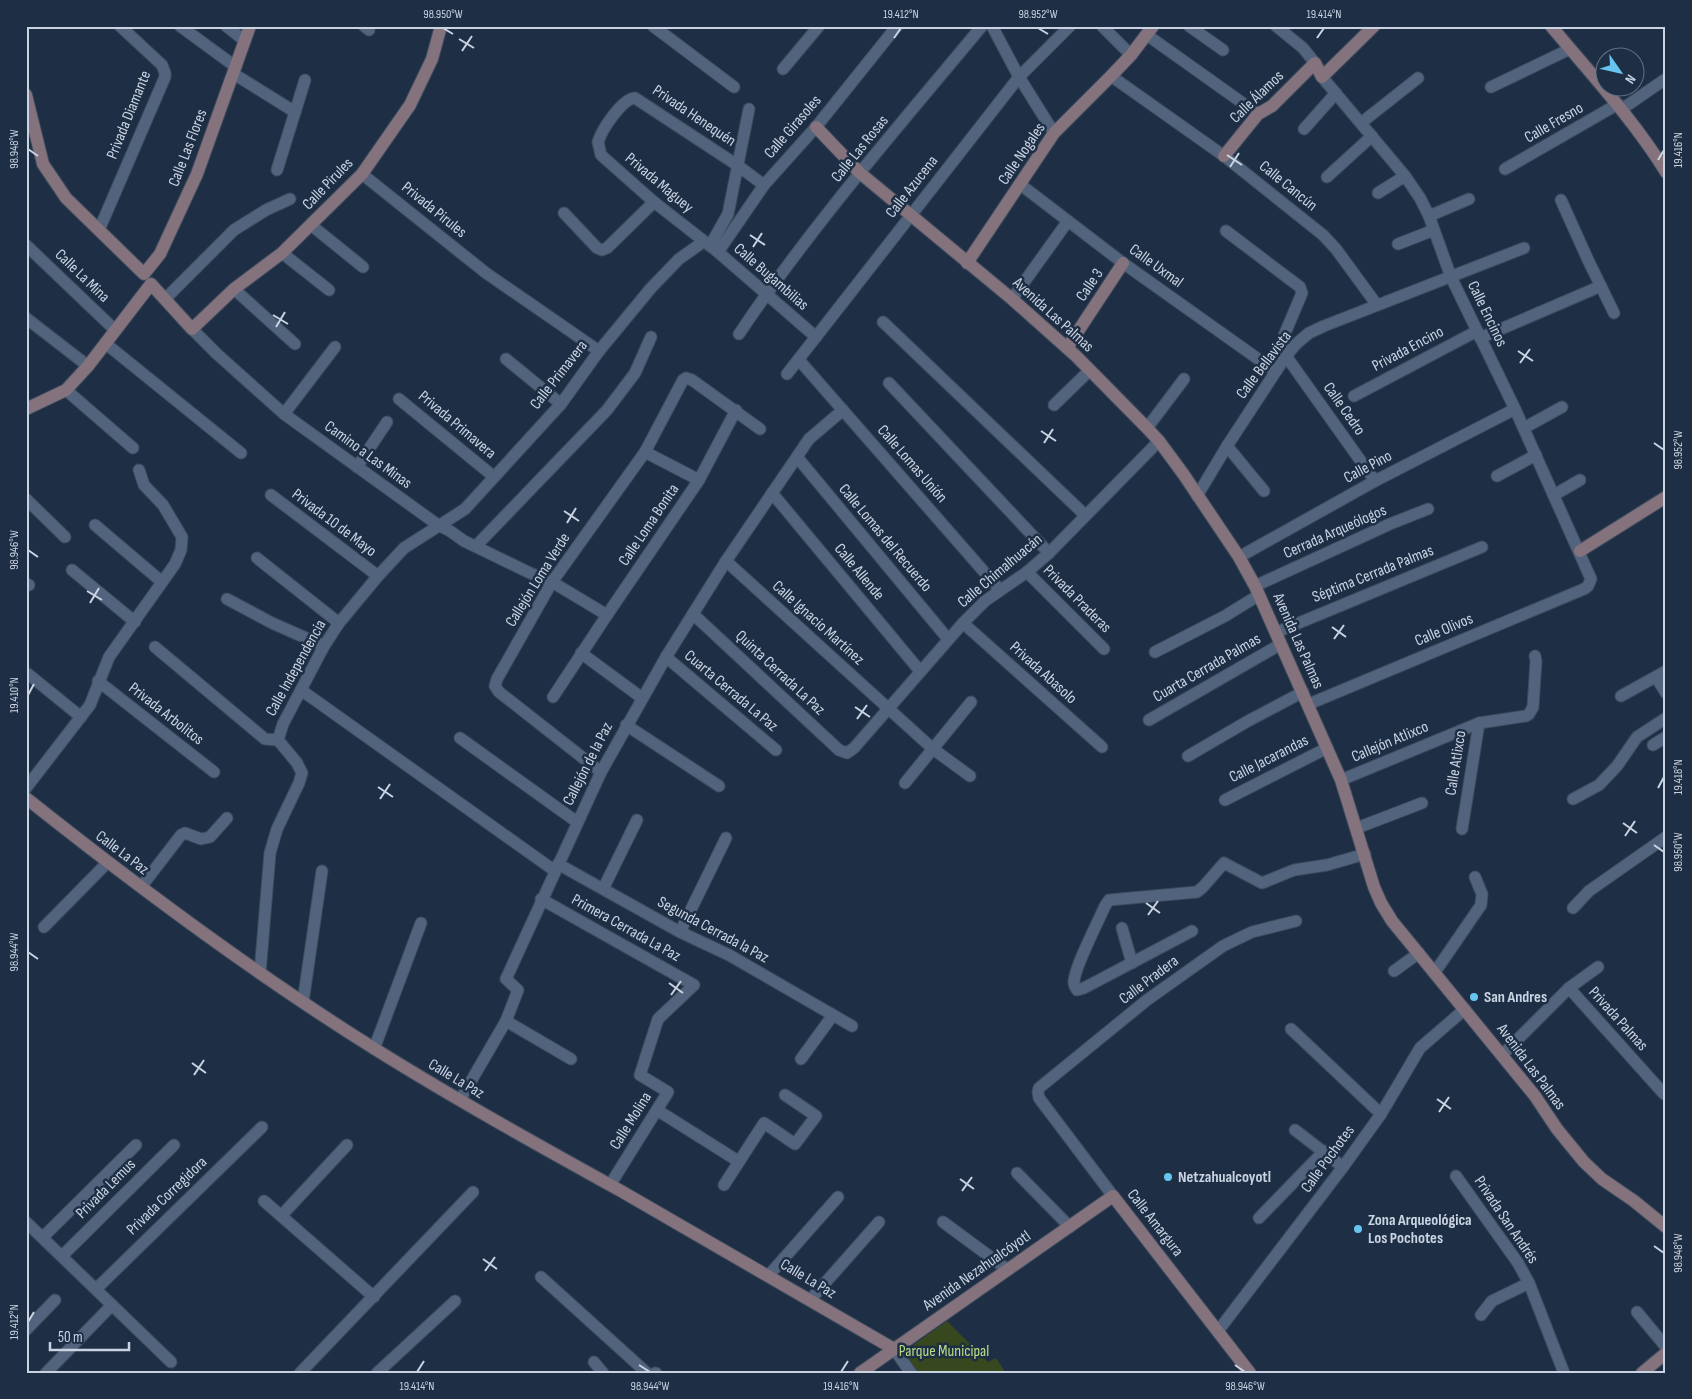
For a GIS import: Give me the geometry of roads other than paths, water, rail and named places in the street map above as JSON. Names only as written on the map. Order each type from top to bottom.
[{"type":"main road","name":"Calle Las Flores","points":[[26,409],[66,390],[88,366],[115,330],[148,279],[197,174],[250,26]]},
{"type":"main road","name":"Calle Pirules","points":[[192,329],[234,290],[282,253],[362,174],[410,106],[432,59],[441,26]]},
{"type":"main road","points":[[1315,63],[1322,77],[1374,26]]},
{"type":"main road","points":[[1551,26],[1620,107],[1666,172]]},
{"type":"main road","name":"Calle Nogales","points":[[967,263],[1054,133],[1131,55],[1150,31]]},
{"type":"main road","name":"Calle Álamos","points":[[1224,156],[1258,114],[1272,106],[1315,63]]},
{"type":"main road","name":"Camino a Las Minas","points":[[26,95],[43,164],[66,198],[148,279],[192,329]]},
{"type":"main road","name":"Avenida Las Palmas","points":[[816,127],[860,174],[1067,348],[1159,440],[1238,557],[1257,591],[1341,780],[1381,903],[1392,921],[1535,1096],[1557,1129],[1584,1162],[1602,1179],[1634,1201],[1666,1227]]},
{"type":"main road","name":"Calle 3","points":[[1067,348],[1124,263]]},
{"type":"main road","points":[[1580,551],[1666,497]]},
{"type":"main road","name":"Calle La Paz","points":[[26,798],[107,863],[303,1002],[374,1049],[527,1140],[769,1275],[894,1349]]},
{"type":"main road","name":"Avenida Nezahualcóyotl","points":[[860,1373],[1113,1196]]},
{"type":"main road","name":"Calle Amargura","points":[[1113,1196],[1250,1373]]},
{"type":"main road","points":[[1642,1373],[1666,1353]]},
{"type":"street","name":"Privada Diamante","points":[[98,230],[165,77],[162,65],[120,26]]},
{"type":"street","points":[[180,26],[235,71],[295,112]]},
{"type":"street","points":[[226,26],[245,41]]},
{"type":"street","points":[[653,26],[734,87]]},
{"type":"street","points":[[783,69],[819,26]]},
{"type":"street","name":"Calle Girasoles","points":[[710,247],[816,127],[897,26]]},
{"type":"street","name":"Calle Las Rosas","points":[[740,334],[766,295],[860,174],[982,26]]},
{"type":"street","points":[[992,26],[1019,76],[1054,133]]},
{"type":"street","name":"Calle Azucena","points":[[787,374],[1019,76],[1070,26]]},
{"type":"street","points":[[1102,26],[1131,55]]},
{"type":"street","points":[[1189,26],[1223,50]]},
{"type":"street","points":[[1276,26],[1303,48],[1315,63]]},
{"type":"street","points":[[1150,31],[1258,114]]},
{"type":"street","points":[[1491,87],[1570,49]]},
{"type":"street","name":"Calle Cancún","points":[[1111,76],[1224,156],[1322,235],[1336,249],[1377,305]]},
{"type":"street","name":"Calle Encinos","points":[[1322,77],[1405,176],[1429,216],[1451,277],[1524,428],[1591,575],[1590,583]]},
{"type":"street","points":[[1361,123],[1418,78]]},
{"type":"street","points":[[277,170],[305,80]]},
{"type":"street","name":"Calle Fresno","points":[[1506,169],[1620,107],[1664,80]]},
{"type":"street","points":[[1304,129],[1336,94]]},
{"type":"street","name":"Privada Maguey","points":[[631,98],[623,103],[600,137],[598,146],[601,156],[710,247]]},
{"type":"street","name":"Privada Henequén","points":[[631,98],[639,99],[764,185]]},
{"type":"street","points":[[710,247],[728,214],[749,109]]},
{"type":"street","points":[[1327,177],[1372,136]]},
{"type":"street","name":"Privada Pirules","points":[[362,174],[486,272],[599,351]]},
{"type":"street","points":[[1378,193],[1405,176]]},
{"type":"street","name":"Calle Uxmal","points":[[1021,185],[1124,263],[1275,371]]},
{"type":"street","points":[[165,298],[234,230],[266,210],[290,199]]},
{"type":"street","points":[[1429,216],[1469,199]]},
{"type":"street","points":[[1561,200],[1614,313]]},
{"type":"street","points":[[564,213],[597,248],[602,250],[607,248],[654,202]]},
{"type":"street","points":[[1012,300],[1068,221]]},
{"type":"street","points":[[310,225],[364,267]]},
{"type":"street","points":[[1398,244],[1434,230]]},
{"type":"street","points":[[1226,231],[1300,287],[1302,293],[1283,338],[1286,356]]},
{"type":"street","name":"Calle La Mina","points":[[26,245],[115,330]]},
{"type":"street","name":"Calle Bugambilias","points":[[710,247],[816,337]]},
{"type":"street","name":"Calle Primavera","points":[[438,525],[465,509],[493,476],[561,404],[599,351],[651,288],[679,260],[710,247]]},
{"type":"street","points":[[1451,277],[1524,248]]},
{"type":"street","points":[[282,253],[329,290]]},
{"type":"street","name":"Calle Bellavista","points":[[1197,496],[1275,371],[1296,344],[1309,333],[1324,326],[1451,277]]},
{"type":"street","name":"Privada Encino","points":[[1354,396],[1478,334],[1600,286]]},
{"type":"street","points":[[234,290],[295,344]]},
{"type":"street","points":[[26,318],[88,366]]},
{"type":"street","points":[[883,322],[1085,515]]},
{"type":"street","name":"Camino a Las Minas","points":[[192,329],[284,414],[438,525],[464,541],[552,582],[607,615]]},
{"type":"street","points":[[476,546],[607,410],[635,373],[651,337]]},
{"type":"street","points":[[105,343],[241,453]]},
{"type":"street","points":[[284,414],[335,347]]},
{"type":"street","name":"Calle Cedro","points":[[1286,356],[1375,481]]},
{"type":"street","points":[[506,359],[561,404]]},
{"type":"street","name":"Calle Lomas Unión","points":[[799,360],[1000,590]]},
{"type":"street","points":[[1054,405],[1090,370]]},
{"type":"street","name":"Callejón Loma Verde","points":[[601,772],[498,692],[495,686],[497,679],[552,582],[645,452],[681,383],[686,378],[692,380],[736,410]]},
{"type":"street","points":[[1147,428],[1184,379]]},
{"type":"street","points":[[889,382],[1049,553]]},
{"type":"street","points":[[66,390],[133,448]]},
{"type":"street","name":"Privada Primavera","points":[[399,399],[493,476]]},
{"type":"street","points":[[1524,428],[1562,407]]},
{"type":"street","name":"Calle Pino","points":[[1238,557],[1375,481],[1515,409]]},
{"type":"street","points":[[736,410],[760,429]]},
{"type":"street","name":"Calle Loma Bonita","points":[[554,697],[699,480],[736,410]]},
{"type":"street","name":"Callejón de la Paz","points":[[460,1100],[506,1021],[518,990],[506,979],[577,822],[626,725],[726,561],[809,439],[843,410]]},
{"type":"street","points":[[357,467],[387,422]]},
{"type":"street","name":"Calle Chimalhuacán","points":[[847,753],[854,748],[889,709],[963,623],[985,601],[1027,572],[1049,553],[1159,440]]},
{"type":"street","points":[[1227,446],[1264,491]]},
{"type":"street","points":[[645,452],[699,480]]},
{"type":"street","points":[[1497,476],[1536,455]]},
{"type":"street","name":"Calle Lomas del Recuerdo","points":[[797,458],[948,639]]},
{"type":"street","points":[[26,788],[90,705],[109,657],[176,564],[181,550],[182,537],[162,505],[144,485],[139,470]]},
{"type":"street","points":[[1554,495],[1580,480]]},
{"type":"street","name":"Calle Allende","points":[[772,493],[920,671]]},
{"type":"street","name":"Privada 10 de Mayo","points":[[272,495],[378,576]]},
{"type":"street","points":[[26,499],[65,537]]},
{"type":"street","name":"Cerrada Arqueólogos","points":[[1155,652],[1225,616],[1257,591],[1428,509]]},
{"type":"street","points":[[95,525],[162,582]]},
{"type":"street","name":"Calle Independencia","points":[[260,972],[270,852],[277,830],[300,783],[302,773],[298,763],[278,740],[282,724],[324,646],[339,623],[404,548],[438,525]]},
{"type":"street","name":"Séptima Cerrada Palmas","points":[[1279,638],[1482,547]]},
{"type":"street","points":[[257,558],[339,623]]},
{"type":"street","name":"Calle Ignacio Martínez","points":[[726,561],[933,749],[970,776]]},
{"type":"street","points":[[72,570],[134,622]]},
{"type":"street","name":"Privada Praderas","points":[[1027,572],[1104,649]]},
{"type":"street","name":"Calle Olivos","points":[[1308,704],[1584,589],[1590,583]]},
{"type":"street","points":[[227,599],[272,623],[324,646]]},
{"type":"street","name":"Quinta Cerrada La Paz","points":[[693,614],[839,750],[847,753]]},
{"type":"street","name":"Privada Abasolo","points":[[963,623],[1102,747]]},
{"type":"street","name":"Cuarta Cerrada Palmas","points":[[1149,720],[1279,638]]},
{"type":"street","points":[[155,647],[265,740],[278,740]]},
{"type":"street","points":[[581,654],[642,698]]},
{"type":"street","name":"Calle Atlixco","points":[[1462,828],[1479,723],[1522,717],[1529,714],[1532,707],[1535,656]]},
{"type":"street","name":"Cuarta Cerrada La Paz","points":[[666,657],[776,750]]},
{"type":"street","points":[[28,674],[81,717]]},
{"type":"street","points":[[1622,696],[1661,674],[1666,693]]},
{"type":"street","name":"Privada Arbolitos","points":[[98,681],[214,772]]},
{"type":"street","name":"Segunda Cerrada la Paz","points":[[300,690],[556,868],[603,889],[680,932],[729,955],[852,1026]]},
{"type":"street","points":[[1188,756],[1303,692]]},
{"type":"street","points":[[905,783],[971,702]]},
{"type":"street","points":[[1572,798],[1599,785],[1617,766],[1636,737],[1666,718]]},
{"type":"street","name":"Callejón Atlixco","points":[[1341,780],[1479,723]]},
{"type":"street","points":[[626,725],[719,786]]},
{"type":"street","points":[[1653,745],[1666,737]]},
{"type":"street","points":[[460,738],[577,822]]},
{"type":"street","name":"Calle Jacarandas","points":[[1226,800],[1327,748]]},
{"type":"street","points":[[1357,828],[1422,802]]},
{"type":"street","points":[[141,887],[181,835],[185,833],[201,839],[210,837],[227,818]]},
{"type":"street","points":[[603,889],[637,820]]},
{"type":"street","points":[[1573,908],[1589,890],[1666,837]]},
{"type":"street","points":[[680,932],[726,838]]},
{"type":"street","points":[[1192,931],[1081,990],[1077,990],[1073,983],[1076,972],[1109,900],[1197,892],[1203,888],[1224,863],[1262,883],[1294,870],[1327,865],[1365,854]]},
{"type":"street","points":[[44,927],[107,863]]},
{"type":"street","points":[[303,1002],[322,871]]},
{"type":"street","points":[[1435,972],[1481,905],[1482,894],[1474,877]]},
{"type":"street","name":"Primera Cerrada La Paz","points":[[541,899],[694,985]]},
{"type":"street","name":"Calle Pradera","points":[[1038,1092],[1042,1086],[1147,1000],[1223,946],[1252,932],[1296,921]]},
{"type":"street","points":[[374,1049],[421,923]]},
{"type":"street","points":[[1122,928],[1132,963]]},
{"type":"street","points":[[1394,971],[1419,953]]},
{"type":"street","name":"Privada Palmas","points":[[1502,1055],[1569,988],[1598,967]]},
{"type":"street","name":"Calle Molina","points":[[610,1186],[668,1092],[640,1075],[658,1019],[694,985]]},
{"type":"street","name":"Privada Palmas","points":[[1569,988],[1664,1094]]},
{"type":"street","name":"Calle Pochotes","points":[[1218,1331],[1343,1168],[1381,1114],[1420,1048],[1465,1009]]},
{"type":"street","points":[[801,1059],[833,1015]]},
{"type":"street","points":[[506,1021],[571,1059]]},
{"type":"street","points":[[1291,1029],[1381,1114]]},
{"type":"street","name":"Calle Amargura","points":[[1038,1092],[1039,1098],[1113,1196]]},
{"type":"street","points":[[724,1185],[764,1123],[795,1144],[816,1116],[785,1095]]},
{"type":"street","points":[[657,1110],[738,1161]]},
{"type":"street","name":"Privada Corregidora","points":[[96,1289],[262,1127]]},
{"type":"street","points":[[1295,1130],[1324,1151],[1343,1168]]},
{"type":"street","points":[[42,1237],[136,1145]]},
{"type":"street","name":"Privada Lemus","points":[[62,1256],[174,1145]]},
{"type":"street","points":[[281,1216],[347,1145]]},
{"type":"street","points":[[1259,1218],[1324,1151]]},
{"type":"street","points":[[1017,1173],[1042,1196],[1070,1227]]},
{"type":"street","name":"Privada San Andrés","points":[[1456,1176],[1518,1263],[1529,1283],[1564,1373]]},
{"type":"street","points":[[300,1373],[473,1192]]},
{"type":"street","points":[[769,1275],[838,1197]]},
{"type":"street","points":[[264,1201],[374,1296]]},
{"type":"street","points":[[26,1222],[171,1362]]},
{"type":"street","points":[[810,1300],[880,1222]]},
{"type":"street","points":[[943,1222],[1008,1270]]},
{"type":"street","points":[[541,1277],[646,1373]]},
{"type":"street","name":"Privada San Andrés","points":[[1481,1315],[1492,1302],[1529,1283]]},
{"type":"street","points":[[26,1330],[55,1300]]},
{"type":"street","points":[[377,1373],[455,1301]]},
{"type":"street","points":[[46,1373],[112,1305]]},
{"type":"street","points":[[1637,1312],[1666,1347]]},
{"type":"street","points":[[894,1349],[911,1373]]},
{"type":"street","points":[[594,1362],[603,1373]]},
{"type":"place","name":"San Andres","points":[[1474,997]]},
{"type":"place","name":"Netzahualcoyotl","points":[[1168,1177]]},
{"type":"place","name":"Zona Arqueológica Los Pochotes","points":[[1358,1229]]},
{"type":"park label","name":"Parque Municipal","points":[[944,1351]]}]
